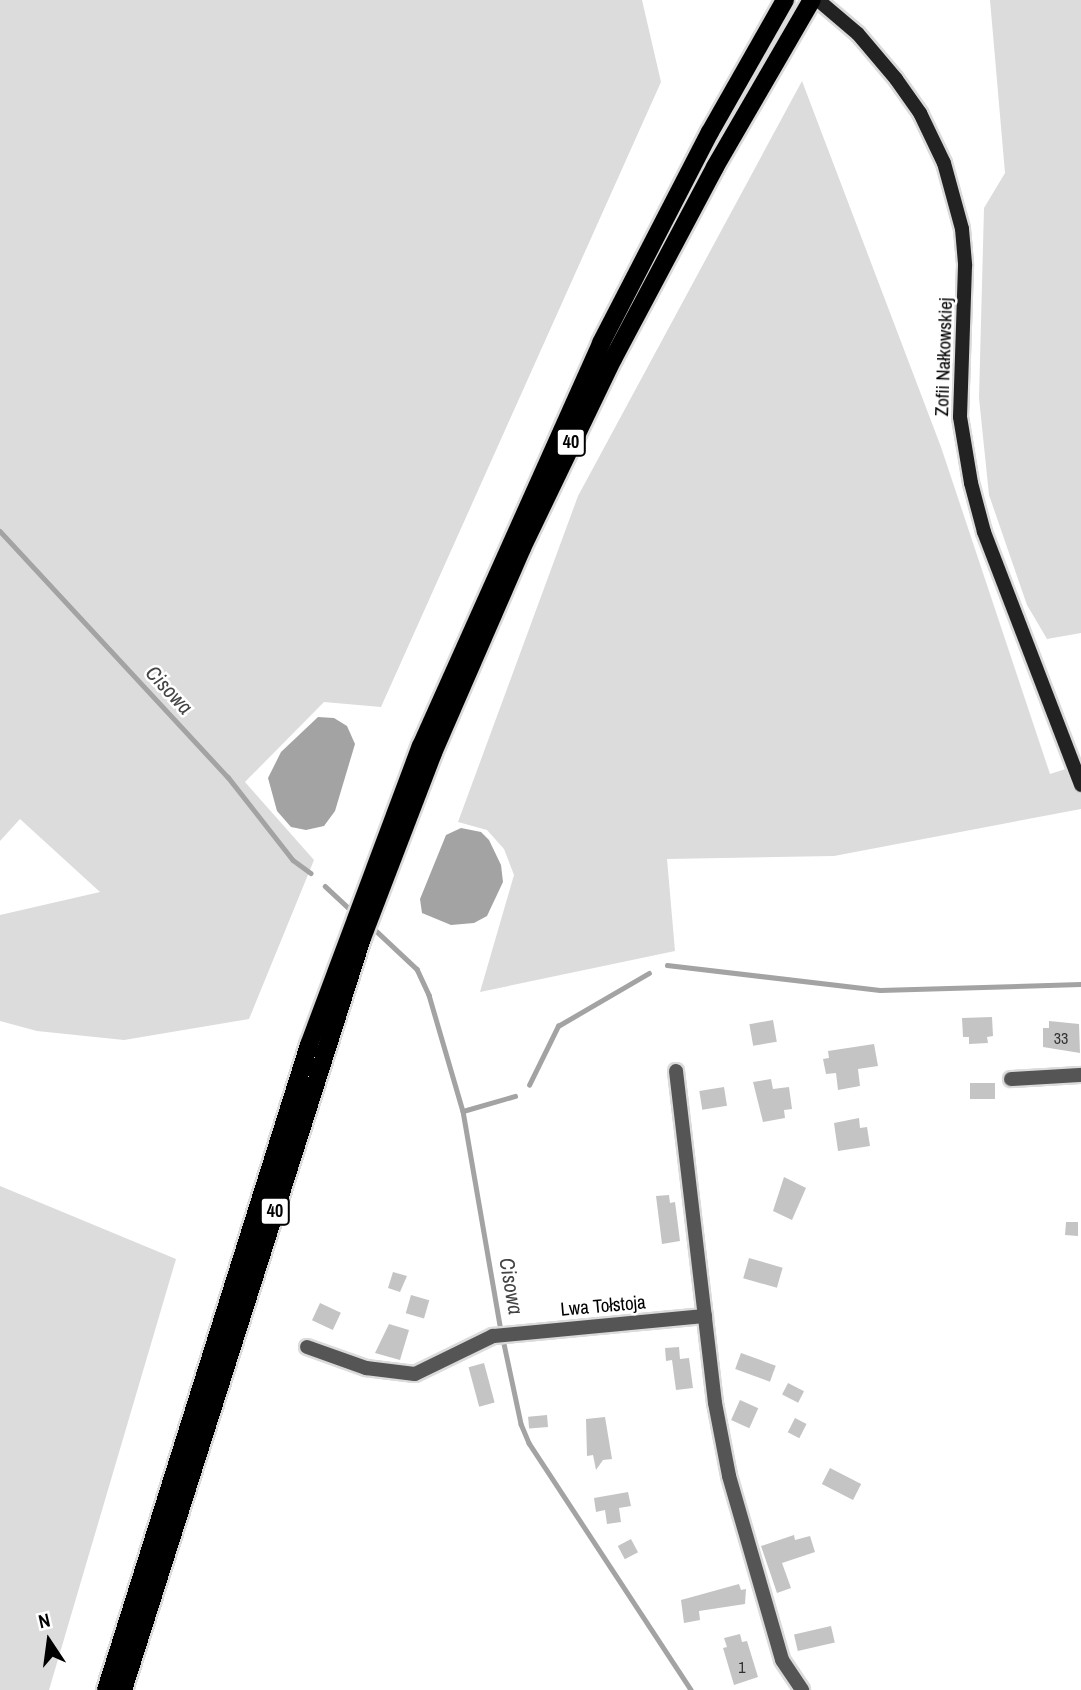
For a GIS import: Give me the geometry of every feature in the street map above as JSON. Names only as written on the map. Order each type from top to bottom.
[{"type":"main road","name":"40","points":[[106,1690],[274,1150],[446,685],[544,463],[695,160],[785,0]]},
{"type":"main road","name":"40","points":[[368,900],[578,428],[708,178],[812,0]]},
{"type":"main road","name":"40","points":[[123,1690],[356,933]]},
{"type":"street","name":"Zofii Nałkowskiej","points":[[818,0],[843,21],[896,79],[920,113],[944,163],[962,229],[965,266],[960,417],[971,483],[984,532],[1081,785]]},
{"type":"street","points":[[676,1071],[705,1317],[729,1476],[782,1660],[802,1690]]},
{"type":"street","points":[[1011,1079],[1081,1075]]},
{"type":"street","name":"Lwa Tołstoja","points":[[307,1347],[366,1368],[415,1374],[494,1336],[705,1317]]},
{"type":"shaded area","points":[[0,0],[642,0],[661,82],[381,707],[324,702],[245,782],[314,860],[249,1019],[124,1040],[37,1031],[0,1021],[0,915],[100,892],[20,819],[0,841]]},
{"type":"shaded area","points":[[990,0],[1081,0],[1081,633],[1047,639],[1027,605],[989,495],[979,398],[984,208],[1005,173]]},
{"type":"shaded area","points":[[802,81],[941,447],[1050,774],[1081,764],[1081,809],[834,856],[667,859],[675,951],[480,992],[514,875],[504,849],[487,830],[458,822],[578,496]]},
{"type":"shaded area","points":[[318,717],[334,718],[347,726],[355,744],[335,811],[324,826],[306,830],[291,827],[277,811],[268,778],[281,752]]},
{"type":"shaded area","points":[[461,828],[481,832],[489,840],[501,865],[503,882],[487,916],[474,923],[451,925],[422,913],[420,899],[446,835]]},
{"type":"shaded area","points":[[0,1186],[176,1259],[49,1690],[0,1690]]},
{"type":"building","points":[[992,1017],[993,1036],[987,1037],[988,1043],[969,1044],[969,1037],[963,1037],[962,1018]]},
{"type":"building","points":[[773,1020],[777,1042],[753,1046],[749,1024]]},
{"type":"building","points":[[1049,1021],[1079,1024],[1080,1053],[1043,1047],[1043,1028],[1049,1028]]},
{"type":"building","points":[[874,1044],[878,1066],[858,1069],[860,1086],[838,1090],[836,1073],[826,1074],[823,1059],[829,1058],[828,1051]]},
{"type":"building","points":[[771,1079],[773,1089],[789,1087],[792,1109],[784,1110],[785,1118],[763,1122],[753,1082]]},
{"type":"building","points":[[970,1083],[995,1083],[995,1099],[970,1099]]},
{"type":"building","points":[[724,1087],[727,1106],[702,1110],[699,1091]]},
{"type":"building","points":[[859,1118],[860,1128],[867,1127],[870,1146],[838,1151],[834,1123]]},
{"type":"building","points":[[784,1177],[806,1188],[792,1220],[773,1211]]},
{"type":"building","points":[[669,1195],[670,1203],[675,1202],[680,1241],[662,1244],[656,1196]]},
{"type":"building","points":[[1066,1222],[1078,1222],[1078,1236],[1065,1235]]},
{"type":"building","points":[[749,1258],[783,1268],[777,1288],[743,1278]]},
{"type":"building","points":[[393,1272],[407,1276],[400,1292],[388,1288]]},
{"type":"building","points":[[411,1295],[429,1300],[424,1319],[406,1313]]},
{"type":"building","points":[[320,1303],[341,1313],[333,1330],[312,1320]]},
{"type":"building","points":[[389,1324],[409,1330],[400,1360],[375,1353]]},
{"type":"building","points":[[679,1347],[680,1359],[689,1358],[693,1388],[676,1390],[672,1360],[666,1361],[665,1348]]},
{"type":"building","points":[[741,1353],[776,1366],[770,1382],[735,1369]]},
{"type":"building","points":[[484,1363],[495,1403],[479,1407],[469,1367]]},
{"type":"building","points":[[788,1383],[804,1391],[798,1403],[782,1395]]},
{"type":"building","points":[[740,1400],[758,1408],[749,1428],[731,1420]]},
{"type":"building","points":[[547,1415],[548,1427],[529,1429],[528,1417]]},
{"type":"building","points":[[605,1417],[612,1459],[603,1460],[596,1470],[593,1455],[587,1456],[586,1419]]},
{"type":"building","points":[[795,1418],[807,1424],[799,1438],[788,1432]]},
{"type":"building","points":[[830,1468],[861,1484],[853,1500],[822,1484]]},
{"type":"building","points":[[628,1492],[631,1506],[619,1508],[621,1522],[607,1524],[605,1510],[596,1512],[594,1498]]},
{"type":"building","points":[[794,1535],[795,1540],[810,1536],[815,1552],[782,1563],[791,1588],[777,1593],[761,1546]]},
{"type":"building","points":[[631,1539],[638,1552],[625,1559],[618,1546]]},
{"type":"building","points":[[739,1584],[741,1590],[746,1589],[745,1604],[699,1611],[700,1620],[684,1623],[681,1600]]},
{"type":"building","points":[[831,1626],[835,1643],[798,1651],[794,1635]]},
{"type":"building","points":[[740,1634],[742,1642],[747,1641],[758,1677],[734,1685],[723,1648],[727,1647],[724,1638]]},
{"type":"waterway","name":"Cisowa","points":[[0,531],[228,777],[293,860],[311,873]]},
{"type":"waterway","name":"Cisowa","points":[[325,886],[353,912]]},
{"type":"waterway","name":"Cisowa","points":[[371,926],[417,969],[429,995],[463,1111],[501,1331]]},
{"type":"waterway","points":[[667,965],[880,990],[1081,984]]},
{"type":"waterway","points":[[529,1085],[558,1026],[649,973]]},
{"type":"waterway","points":[[463,1111],[515,1096]]},
{"type":"waterway","name":"Cisowa","points":[[503,1339],[521,1424],[529,1443],[691,1690]]}]
